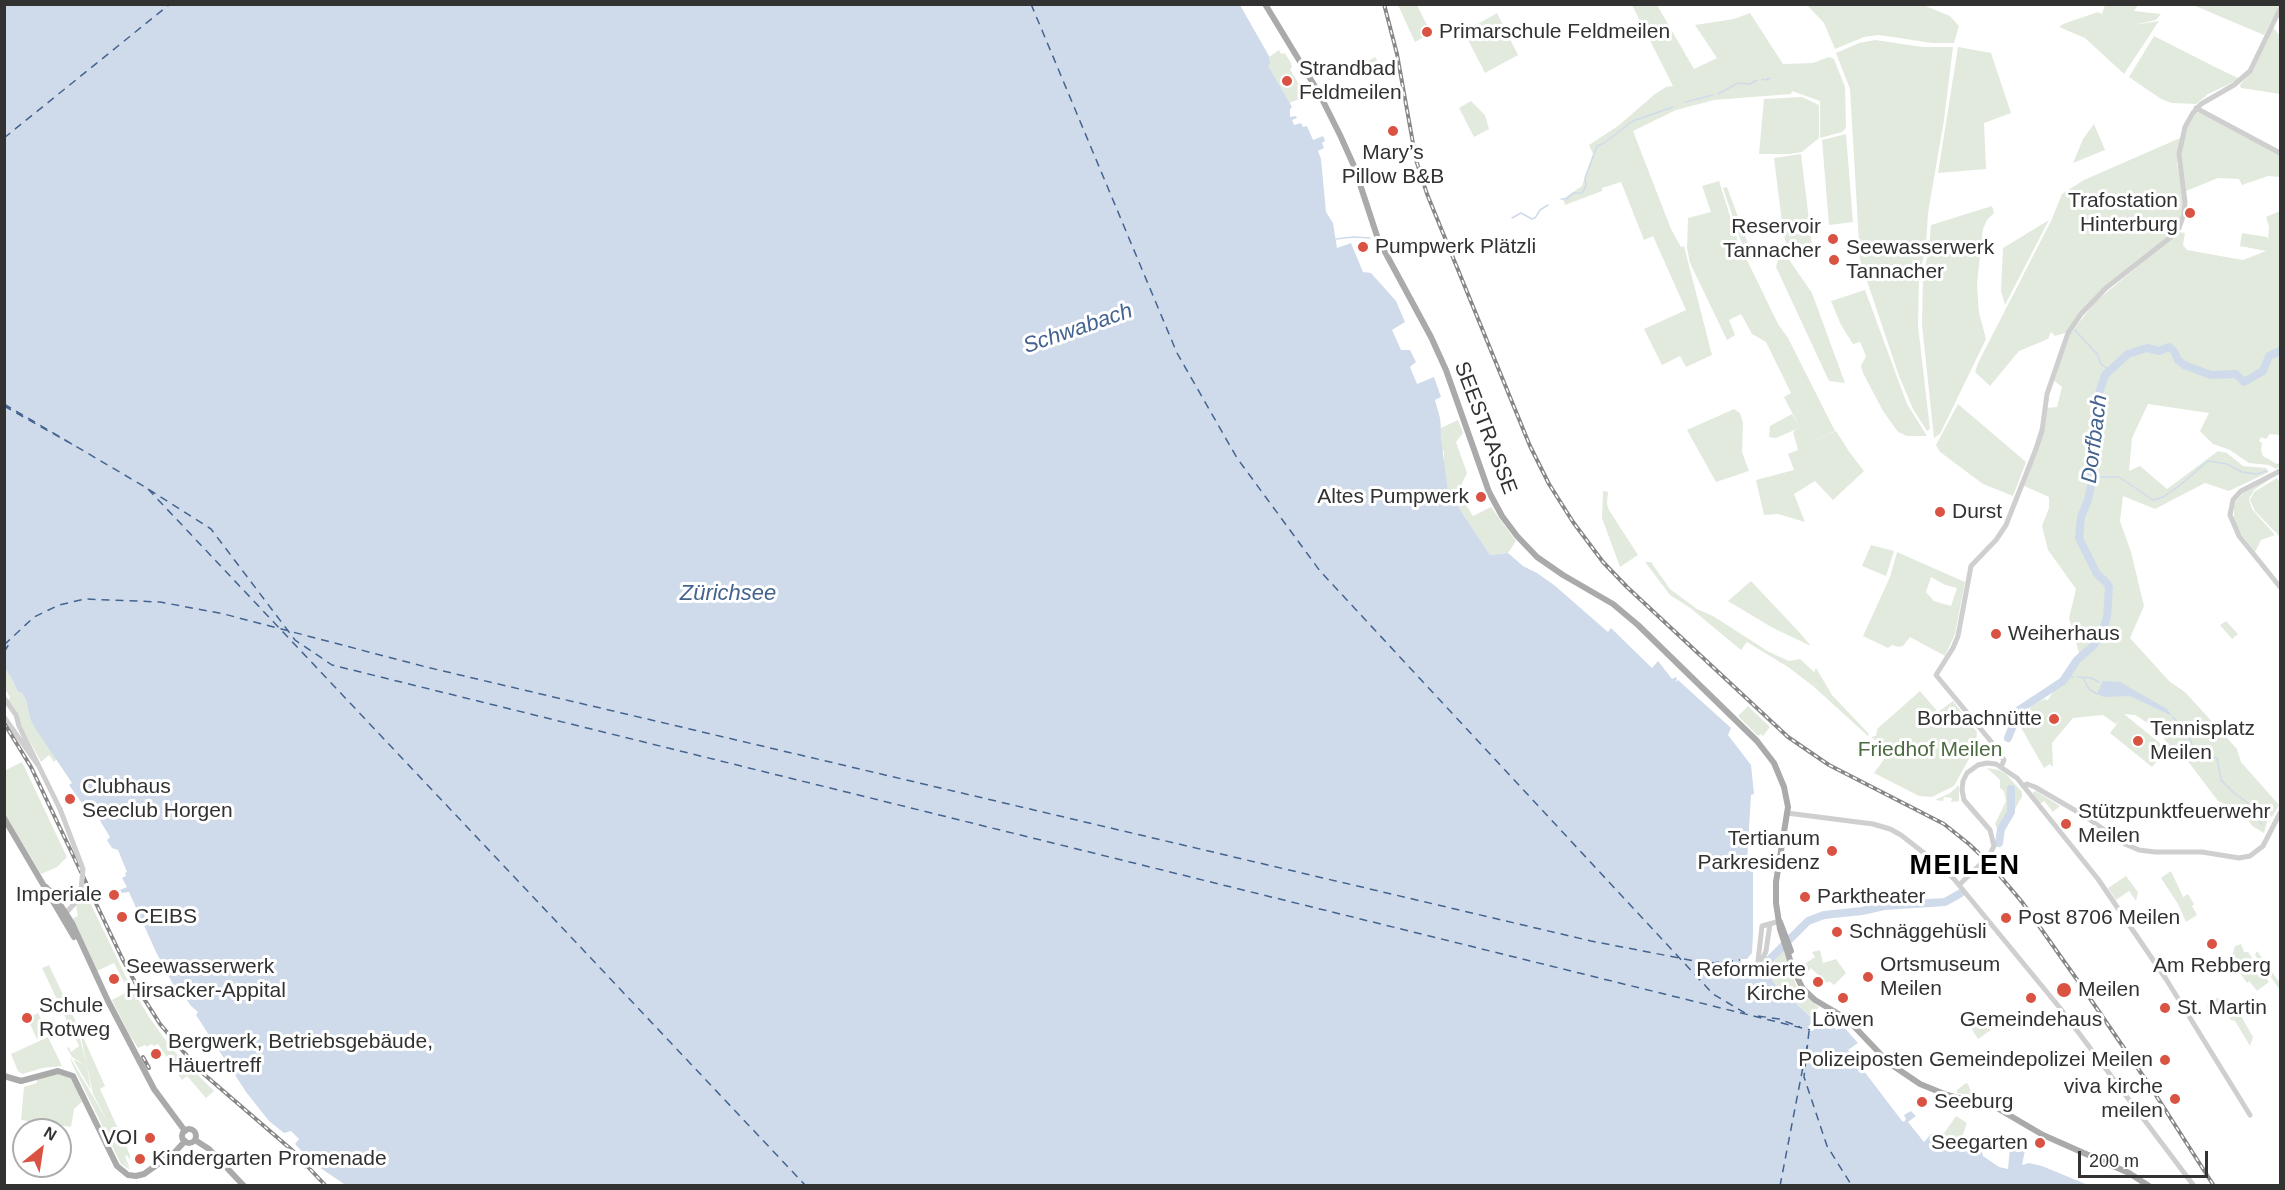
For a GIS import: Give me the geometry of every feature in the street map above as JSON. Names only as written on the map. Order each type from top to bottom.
[{"type":"main road","name":"SEESTRASSE","points":[[1265,4],[1339,132],[1354,166],[1378,239],[1442,362],[1490,492],[1502,516],[1537,557],[1628,616],[1757,741],[1769,756],[1782,780],[1787,813],[1776,888],[1776,903],[1788,948],[1803,983],[1824,1004],[1850,1022],[1891,1066],[1920,1084],[1947,1095],[1997,1108],[2048,1137],[2133,1175],[2149,1185]]},
{"type":"main road","points":[[4,818],[64,915]]},
{"type":"main road","points":[[46,887],[58,902],[150,1082],[185,1131]]},
{"type":"main road","points":[[4,1076],[21,1081],[58,1071],[73,1076],[117,1166],[128,1175],[144,1174],[175,1152],[184,1141]]},
{"type":"main road","points":[[185,1131],[195,1132],[195,1140]]},
{"type":"main road","points":[[184,1141],[182,1136],[185,1131]]},
{"type":"main road","points":[[184,1141],[190,1143],[195,1140]]},
{"type":"main road","points":[[195,1140],[209,1149],[244,1185]]},
{"type":"street","points":[[2001,766],[2004,760],[1988,736],[1936,675],[1958,636],[1971,566],[2000,536],[2006,525],[2042,431],[2046,394],[2068,333],[2081,314],[2099,295],[2171,237],[2180,226],[2185,202],[2179,154],[2185,127],[2196,108],[2205,100],[2244,78],[2254,63],[2280,9]]},
{"type":"street","points":[[2196,108],[2280,153]]},
{"type":"street","points":[[2280,471],[2241,491],[2233,500],[2230,515],[2239,536],[2280,587]]},
{"type":"street","points":[[4,698],[16,715],[60,809],[83,869],[81,890],[75,903],[64,915]]},
{"type":"street","points":[[4,717],[38,765]]},
{"type":"street","points":[[1959,885],[1989,856],[1994,846],[1993,834],[1964,800],[1963,781],[1967,773],[1978,765],[1986,763],[2001,766],[2017,778],[2098,879],[2138,937],[2250,1115]]},
{"type":"street","points":[[2023,786],[2028,784],[2040,790],[2093,821],[2125,844],[2139,850],[2155,852],[2202,852],[2239,858],[2250,856],[2263,846],[2280,813]]},
{"type":"street","points":[[1787,813],[1873,824],[1890,829],[1938,864],[1959,885],[2060,1008],[2194,1185]]},
{"type":"street","points":[[58,902],[69,905],[75,903]]},
{"type":"street","points":[[1770,924],[1766,951],[1758,961],[1761,929],[1764,925],[1780,921]]},
{"type":"green space","points":[[2280,4],[2264,35],[2193,5]]},
{"type":"green space","points":[[1398,5],[1417,5],[1431,33],[1415,42]]},
{"type":"green space","points":[[1632,5],[1657,5],[1694,69],[1717,58],[1695,25],[1734,19],[1750,13],[1783,64],[1813,63],[1829,57],[1834,59],[1845,87],[1846,128],[1842,132],[1820,138],[1820,101],[1792,91],[1791,94],[1714,100],[1676,110],[1633,131],[1671,229],[1681,247],[1684,246],[1712,355],[1686,367],[1680,356],[1662,365],[1644,329],[1686,310],[1653,236],[1644,240],[1621,182],[1565,205],[1563,199],[1582,186],[1593,154],[1589,145],[1618,126],[1655,94],[1666,87],[1673,86]]},
{"type":"green space","points":[[1807,5],[1923,5],[1950,16],[1959,26],[1954,43],[1932,43],[1879,35],[1864,37],[1835,49],[1824,23]]},
{"type":"green space","points":[[2105,5],[2138,5],[2134,11],[2161,14],[2156,20],[2133,25],[2159,21],[2124,74],[2085,38],[2059,27],[2098,12],[2102,14]]},
{"type":"green space","points":[[1497,13],[1518,55],[1485,73],[1464,32]]},
{"type":"green space","points":[[2273,27],[2280,36],[2280,94],[2241,88],[2240,85],[2253,70]]},
{"type":"green space","points":[[2154,36],[2240,79],[2208,94],[2196,104],[2172,103],[2161,99],[2129,77]]},
{"type":"green space","points":[[1875,40],[1922,47],[1953,47],[1944,120],[1928,213],[1926,247],[1919,277],[1918,326],[1930,429],[1927,431],[1913,409],[1899,376],[1860,260],[1850,89],[1836,53],[1859,43]]},
{"type":"green space","points":[[1958,47],[1991,53],[2011,113],[1984,123],[1986,169],[1938,173]]},
{"type":"green space","name":"Strandbad Feldmeilen","points":[[1279,50],[1291,63],[1290,69],[1306,97],[1289,103],[1267,66],[1269,57]]},
{"type":"green space","points":[[1375,57],[1381,67],[1368,75],[1362,65]]},
{"type":"green space","points":[[1802,97],[1819,105],[1819,138],[1802,152],[1759,154],[1764,99]]},
{"type":"green space","points":[[1471,101],[1485,115],[1489,129],[1474,137],[1459,108]]},
{"type":"green space","points":[[2199,112],[2280,155],[2280,177],[2268,176],[2242,185],[2239,179],[2218,178],[2186,191],[2181,151],[2186,130],[2196,113]]},
{"type":"green space","points":[[2094,124],[2105,150],[2073,163],[2083,139]]},
{"type":"green space","points":[[1846,134],[1853,222],[1829,225],[1822,140]]},
{"type":"green space","points":[[2180,138],[2177,163],[2183,194],[2183,211],[2178,227],[2104,288],[2065,333],[2055,336],[2051,332],[2048,339],[2019,351],[1990,386],[1975,372],[1978,363],[2051,221],[2062,194],[2084,180]]},
{"type":"green space","points":[[1801,154],[1813,253],[1792,255],[1788,252],[1783,231],[1774,158]]},
{"type":"green space","points":[[1719,181],[1741,251],[1747,259],[1723,188],[1727,187],[1753,257],[1747,260],[1835,431],[1810,442],[1836,431],[1864,471],[1833,500],[1815,481],[1794,494],[1805,522],[1778,514],[1764,515],[1756,480],[1794,470],[1788,454],[1798,450],[1793,432],[1797,429],[1776,438],[1769,437],[1770,426],[1792,414],[1800,428],[1784,397],[1791,393],[1766,342],[1752,334],[1741,314],[1729,320],[1735,335],[1727,340],[1690,263],[1687,248],[1688,218],[1711,212],[1702,186]]},
{"type":"green space","points":[[1992,206],[1994,213],[1987,220],[1983,229],[1977,284],[1979,313],[1986,339],[1940,434],[1934,438],[1922,325],[1923,277],[1931,225]]},
{"type":"green space","points":[[2280,211],[2280,435],[2270,434],[2266,439],[2261,437],[2259,441],[2262,443],[2263,456],[2277,464],[2280,463],[2280,467],[2276,469],[2269,465],[2249,463],[2230,450],[2213,444],[2200,431],[2209,413],[2148,404],[2132,438],[2129,471],[2140,466],[2167,489],[2218,451],[2227,453],[2243,466],[2266,468],[2269,472],[2229,491],[2205,483],[2155,509],[2123,496],[2120,521],[2131,552],[2144,606],[2130,638],[2170,682],[2185,692],[2237,749],[2241,762],[2279,805],[2272,817],[2269,815],[2264,833],[2252,826],[2244,813],[2218,801],[2190,764],[2168,745],[2159,730],[2135,715],[2124,714],[2167,749],[2152,767],[2110,733],[2120,720],[2116,724],[2103,715],[2073,718],[2052,743],[2053,767],[2050,764],[2044,768],[2019,724],[2031,707],[2042,700],[2047,701],[2079,653],[2069,618],[2076,589],[2048,550],[2042,526],[2049,508],[2049,497],[2022,485],[2046,408],[2057,407],[2062,387],[2053,380],[2070,334],[2095,302],[2179,232],[2185,233],[2183,245],[2187,250],[2243,260],[2266,251],[2240,246],[2242,233],[2267,237],[2268,240],[2269,227],[2266,217]]},
{"type":"green space","points":[[2049,220],[2005,305],[2001,291],[2003,248]]},
{"type":"green space","points":[[1781,248],[1812,293],[1845,383],[1829,381],[1776,267]]},
{"type":"green space","points":[[1865,290],[1907,404],[1927,436],[1907,436],[1898,432],[1883,411],[1863,373],[1861,366],[1866,356],[1860,342],[1853,344],[1841,325],[1831,301]]},
{"type":"green space","points":[[1958,404],[2026,462],[2013,496],[1983,484],[1940,452],[1936,445]]},
{"type":"green space","points":[[1734,409],[1740,413],[1743,423],[1742,452],[1749,471],[1716,482],[1687,430]]},
{"type":"green space","points":[[1440,418],[1441,428],[1458,420],[1463,433],[1456,442],[1467,473],[1458,492],[1473,516],[1491,507],[1516,541],[1508,553],[1490,555],[1448,491],[1444,452],[1422,429]]},
{"type":"green space","points":[[2275,476],[2254,490],[2249,499],[2252,509],[2275,535],[2261,540],[2255,552],[2238,530],[2234,521],[2234,506],[2245,491]]},
{"type":"green space","points":[[2277,478],[2280,482],[2280,537],[2255,511],[2250,500],[2254,492]]},
{"type":"green space","points":[[1603,491],[1608,492],[1609,510],[1638,555],[1620,567],[1602,518]]},
{"type":"green space","points":[[1871,545],[1894,551],[1886,576],[1862,566]]},
{"type":"green space","points":[[1897,552],[1965,582],[1955,634],[1945,656],[1910,637],[1903,646],[1892,645],[1888,648],[1863,636],[1890,577]],"holes":[[[1931,577],[1945,585],[1957,588],[1951,606],[1934,601],[1926,592]]]},
{"type":"green space","points":[[1645,562],[1651,562],[1670,589],[1697,609],[1713,616],[1769,652],[1789,661],[1800,659],[1814,672],[1816,668],[1832,695],[1869,734],[1868,736],[1813,686],[1788,667],[1747,642],[1741,650],[1689,607],[1670,595]]},
{"type":"green space","points":[[1751,581],[1811,646],[1773,628],[1728,601]]},
{"type":"green space","points":[[2226,621],[2238,634],[2232,639],[2220,625]]},
{"type":"green space","points":[[5,668],[18,692],[22,693],[26,700],[30,719],[57,759],[54,762],[49,755],[41,762],[8,701],[10,697],[5,689]]},
{"type":"green space","name":"Friedhof Meilen","points":[[1920,691],[1938,712],[1953,701],[1977,732],[1976,746],[1954,786],[1932,797],[1919,796],[1874,773],[1891,750],[1871,737],[1876,736],[1877,729]]},
{"type":"green space","points":[[1748,706],[1770,727],[1763,736],[1761,734],[1758,736],[1738,716]]},
{"type":"green space","points":[[2240,721],[2247,722],[2252,727],[2242,736],[2234,726]]},
{"type":"green space","points":[[22,762],[67,857],[57,867],[41,874],[5,814],[4,771]]},
{"type":"green space","points":[[1987,768],[2006,774],[2022,792],[2022,797],[2011,815],[1998,830],[1995,824],[2006,801],[2004,791],[2000,788],[2000,780]]},
{"type":"green space","points":[[1959,785],[1959,801],[1951,802],[1952,798],[1944,797],[1943,801],[1935,800],[1950,793]]},
{"type":"green space","points":[[2036,791],[2060,806],[2053,812],[2044,801],[2040,804],[2033,794]]},
{"type":"green space","points":[[2171,871],[2183,897],[2188,894],[2194,904],[2192,906],[2197,915],[2186,922],[2178,904],[2161,878]]},
{"type":"green space","points":[[2126,876],[2138,892],[2136,901],[2129,891],[2116,900],[2108,888]]},
{"type":"green space","points":[[84,890],[131,987],[149,1017],[172,1049],[214,1091],[206,1098],[187,1076],[182,1080],[158,1044],[138,1048],[129,1034],[112,1000],[129,991],[114,963],[97,971],[73,918],[78,916],[76,907]]},
{"type":"green space","points":[[2241,944],[2244,952],[2248,952],[2269,982],[2257,991],[2249,981],[2247,983],[2231,960],[2235,946]]},
{"type":"green space","points":[[1783,948],[1796,985],[1819,1007],[1811,1017],[1775,984],[1765,969],[1770,965],[1768,962]]},
{"type":"green space","points":[[1820,950],[1823,963],[1836,959],[1846,973],[1834,985],[1829,981],[1827,983],[1811,968],[1804,976],[1800,967],[1815,957],[1812,952]]},
{"type":"green space","points":[[2257,951],[2280,983],[2280,990],[2255,955]]},
{"type":"green space","points":[[49,965],[75,1020],[91,1090],[73,1059],[85,1065],[72,1057],[67,1048],[69,1047],[71,1052],[79,1046],[42,968]]},
{"type":"green space","points":[[2217,998],[2227,1000],[2241,1016],[2253,1037],[2250,1046],[2235,1021],[2231,1020],[2221,1005],[2218,1004],[2208,1010],[2206,1006]]},
{"type":"green space","points":[[38,1013],[48,1033],[37,1039],[27,1018]]},
{"type":"green space","points":[[1981,1020],[1991,1030],[1978,1039],[1968,1023]]},
{"type":"green space","points":[[79,1028],[105,1086],[100,1089],[130,1155],[130,1160],[127,1155],[125,1156],[130,1169],[122,1159],[130,1170],[121,1164],[72,1064],[70,1057],[108,1122],[93,1094]]},
{"type":"green space","points":[[48,1037],[62,1066],[22,1074],[18,1071],[11,1054]]},
{"type":"green space","points":[[59,1073],[74,1081],[82,1102],[74,1109],[72,1121],[72,1118],[21,1118],[24,1087],[37,1083],[36,1079]]},
{"type":"green space","points":[[1966,1083],[1973,1096],[1957,1093],[1957,1090]]},
{"type":"green space","points":[[1956,1116],[1967,1123],[1957,1151],[1938,1142]]},
{"type":"water","name":"Zürichsee","points":[[5,4],[1240,5],[1269,56],[1268,66],[1292,107],[1290,117],[1296,116],[1297,118],[1292,120],[1294,125],[1301,123],[1303,127],[1307,126],[1313,140],[1323,136],[1325,141],[1322,143],[1324,148],[1318,151],[1321,159],[1326,212],[1333,223],[1337,248],[1351,243],[1363,272],[1371,273],[1396,301],[1405,322],[1392,330],[1401,350],[1410,350],[1416,362],[1410,367],[1417,384],[1434,377],[1441,397],[1435,400],[1440,418],[1448,491],[1490,555],[1508,553],[1523,566],[1554,585],[1608,632],[1611,628],[1652,668],[1658,661],[1672,679],[1676,677],[1675,682],[1678,680],[1731,728],[1728,735],[1751,765],[1754,794],[1751,795],[1747,862],[1753,863],[1753,933],[1752,953],[1747,959],[1741,959],[1741,962],[1747,965],[1741,967],[1741,970],[1754,972],[1762,965],[1775,984],[1814,1020],[1808,1027],[1810,1030],[1812,1031],[1817,1026],[1821,1029],[1827,1022],[1837,1030],[1842,1025],[1858,1043],[1848,1050],[1902,1121],[1906,1119],[1904,1115],[1911,1111],[1916,1116],[1908,1122],[1924,1142],[1931,1134],[1940,1138],[1937,1143],[1957,1151],[1961,1141],[1966,1146],[1982,1152],[1983,1156],[1999,1167],[2008,1169],[2010,1147],[2025,1150],[2022,1165],[2029,1163],[2042,1166],[2088,1185],[347,1186],[313,1163],[305,1169],[303,1167],[310,1160],[295,1144],[299,1139],[291,1131],[284,1133],[269,1121],[246,1092],[196,1015],[198,1012],[179,989],[176,990],[129,892],[122,893],[120,890],[127,887],[122,878],[127,872],[118,850],[112,848],[108,842],[110,837],[96,814],[91,816],[69,785],[72,783],[30,719],[26,700],[22,693],[18,692],[5,668]]},
{"type":"water","points":[[2103,681],[2120,682],[2167,709],[2172,716],[2130,696],[2104,697],[2097,694]]},
{"type":"waterway","name":"Schwabach","points":[[1762,79],[1770,78]]},
{"type":"waterway","name":"Schwabach","points":[[1718,94],[1738,83],[1750,84],[1757,80]]},
{"type":"waterway","name":"Schwabach","points":[[1685,102],[1713,95]]},
{"type":"waterway","name":"Schwabach","points":[[1561,199],[1567,199],[1573,193],[1582,193],[1597,146],[1633,121],[1673,107]]},
{"type":"waterway","name":"Schwabach","points":[[1512,218],[1521,213],[1532,219],[1535,218],[1540,210],[1548,205]]},
{"type":"waterway","name":"Schwabach","points":[[1336,239],[1370,238]]},
{"type":"waterway","points":[[2075,330],[2097,354],[2101,364],[2110,371]]},
{"type":"waterway","name":"Dorfbach","points":[[2008,738],[2019,710],[2063,681],[2077,660],[2093,646],[2103,630],[2107,617],[2109,587],[2097,574],[2079,538],[2081,517],[2092,481],[2091,474],[2097,443],[2095,433],[2098,421],[2097,399],[2105,375],[2128,354],[2147,348],[2159,351],[2169,347],[2184,365],[2211,375],[2236,374],[2244,382],[2263,371],[2269,356],[2280,351]]},
{"type":"waterway","points":[[2092,481],[2099,477],[2119,477],[2153,500],[2163,497],[2179,486],[2208,461],[2227,464],[2242,472],[2257,474],[2266,471]]},
{"type":"waterway","name":"Dorfbach","points":[[2067,676],[2073,677]]},
{"type":"waterway","points":[[2078,677],[2091,678],[2099,682]]},
{"type":"waterway","points":[[2083,678],[2089,689],[2097,694]]},
{"type":"waterway","points":[[2173,717],[2188,734],[2192,744],[2200,753],[2217,758],[2221,780],[2249,804],[2262,825]]},
{"type":"waterway","name":"Dorfbach","points":[[1999,843],[2001,829],[2011,812],[2011,789]]},
{"type":"waterway","name":"Dorfbach","points":[[1757,972],[1808,921],[1824,915],[1884,906],[1945,902],[1961,893]]},
{"type":"ferry route","points":[[4,138],[170,4]]},
{"type":"ferry route","points":[[1031,4],[1177,353],[1237,458],[1320,571],[1713,994],[1745,1013]]},
{"type":"ferry route","points":[[4,404],[145,487],[211,529],[295,640],[332,665],[1810,1030]]},
{"type":"ferry route","points":[[4,406],[77,447]]},
{"type":"ferry route","points":[[148,489],[806,1186]]},
{"type":"ferry route","points":[[4,645],[34,617],[59,605],[85,599],[160,602],[224,614],[426,667],[1591,941],[1741,968]]},
{"type":"ferry route","points":[[4,652],[11,641]]},
{"type":"ferry route","points":[[1711,963],[1740,960]]},
{"type":"ferry route","points":[[1758,1016],[1779,1019],[1800,1027]]},
{"type":"ferry route","points":[[1809,1031],[1804,1077],[1827,1146],[1852,1186]]},
{"type":"ferry route","points":[[1780,1186],[1807,1046]]},
{"type":"railway","points":[[1384,4],[1397,54],[1416,160],[1427,194],[1530,446],[1549,484],[1573,522],[1603,562],[1627,587],[1788,737],[1829,765],[1944,824],[1990,864],[2022,902],[2078,981],[2150,1086],[2214,1186]]},
{"type":"railway","points":[[4,723],[31,767],[122,958],[160,1024],[199,1070],[293,1151],[326,1186]]},
{"type":"railway","points":[[143,1057],[149,1068]]},
{"type":"place","name":"Primarschule Feldmeilen","points":[[1427,32]]},
{"type":"place","name":"Strandbad Feldmeilen","points":[[1287,81]]},
{"type":"place","name":"Mary’s Pillow B&B","points":[[1393,131]]},
{"type":"place","name":"Trafostation Hinterburg","points":[[2190,213]]},
{"type":"place","name":"Reservoir Tannacher","points":[[1833,239]]},
{"type":"place","name":"Pumpwerk Plätzli","points":[[1363,247]]},
{"type":"place","name":"Seewasserwerk Tannacher","points":[[1834,260]]},
{"type":"place","name":"Altes Pumpwerk","points":[[1481,497]]},
{"type":"place","name":"Durst","points":[[1940,512]]},
{"type":"place","name":"Weiherhaus","points":[[1996,634]]},
{"type":"place","name":"Borbachnütte","points":[[2054,719]]},
{"type":"place","name":"Tennisplatz Meilen","points":[[2138,741]]},
{"type":"place","name":"Clubhaus Seeclub Horgen","points":[[70,799]]},
{"type":"place","name":"Stützpunktfeuerwehr Meilen","points":[[2066,824]]},
{"type":"place","name":"Tertianum Parkresidenz","points":[[1832,851]]},
{"type":"place","name":"Imperiale","points":[[114,895]]},
{"type":"place","name":"Parktheater","points":[[1805,897]]},
{"type":"place","name":"CEIBS","points":[[122,917]]},
{"type":"place","name":"Post 8706 Meilen","points":[[2006,918]]},
{"type":"place","name":"Schnäggehüsli","points":[[1837,932]]},
{"type":"place","name":"Am Rebberg","points":[[2212,944]]},
{"type":"place","name":"Ortsmuseum Meilen","points":[[1868,977]]},
{"type":"place","name":"Seewasserwerk Hirsacker-Appital","points":[[114,979]]},
{"type":"place","name":"Reformierte Kirche","points":[[1818,982]]},
{"type":"place","name":"Meilen","points":[[2064,990]]},
{"type":"place","name":"Löwen","points":[[1843,998]]},
{"type":"place","name":"Gemeindehaus","points":[[2031,998]]},
{"type":"place","name":"St. Martin","points":[[2165,1008]]},
{"type":"place","name":"Schule Rotweg","points":[[27,1018]]},
{"type":"place","name":"Bergwerk, Betriebsgebäude, Häuertreff","points":[[156,1054]]},
{"type":"place","name":"Polizeiposten Gemeindepolizei Meilen","points":[[2165,1060]]},
{"type":"place","name":"viva kirche meilen","points":[[2175,1099]]},
{"type":"place","name":"Seeburg","points":[[1922,1102]]},
{"type":"place","name":"VOI","points":[[150,1138]]},
{"type":"place","name":"Seegarten","points":[[2040,1143]]},
{"type":"place","name":"Kindergarten Promenade","points":[[140,1159]]},
{"type":"district","name":"MEILEN","points":[[1965,867]]}]
